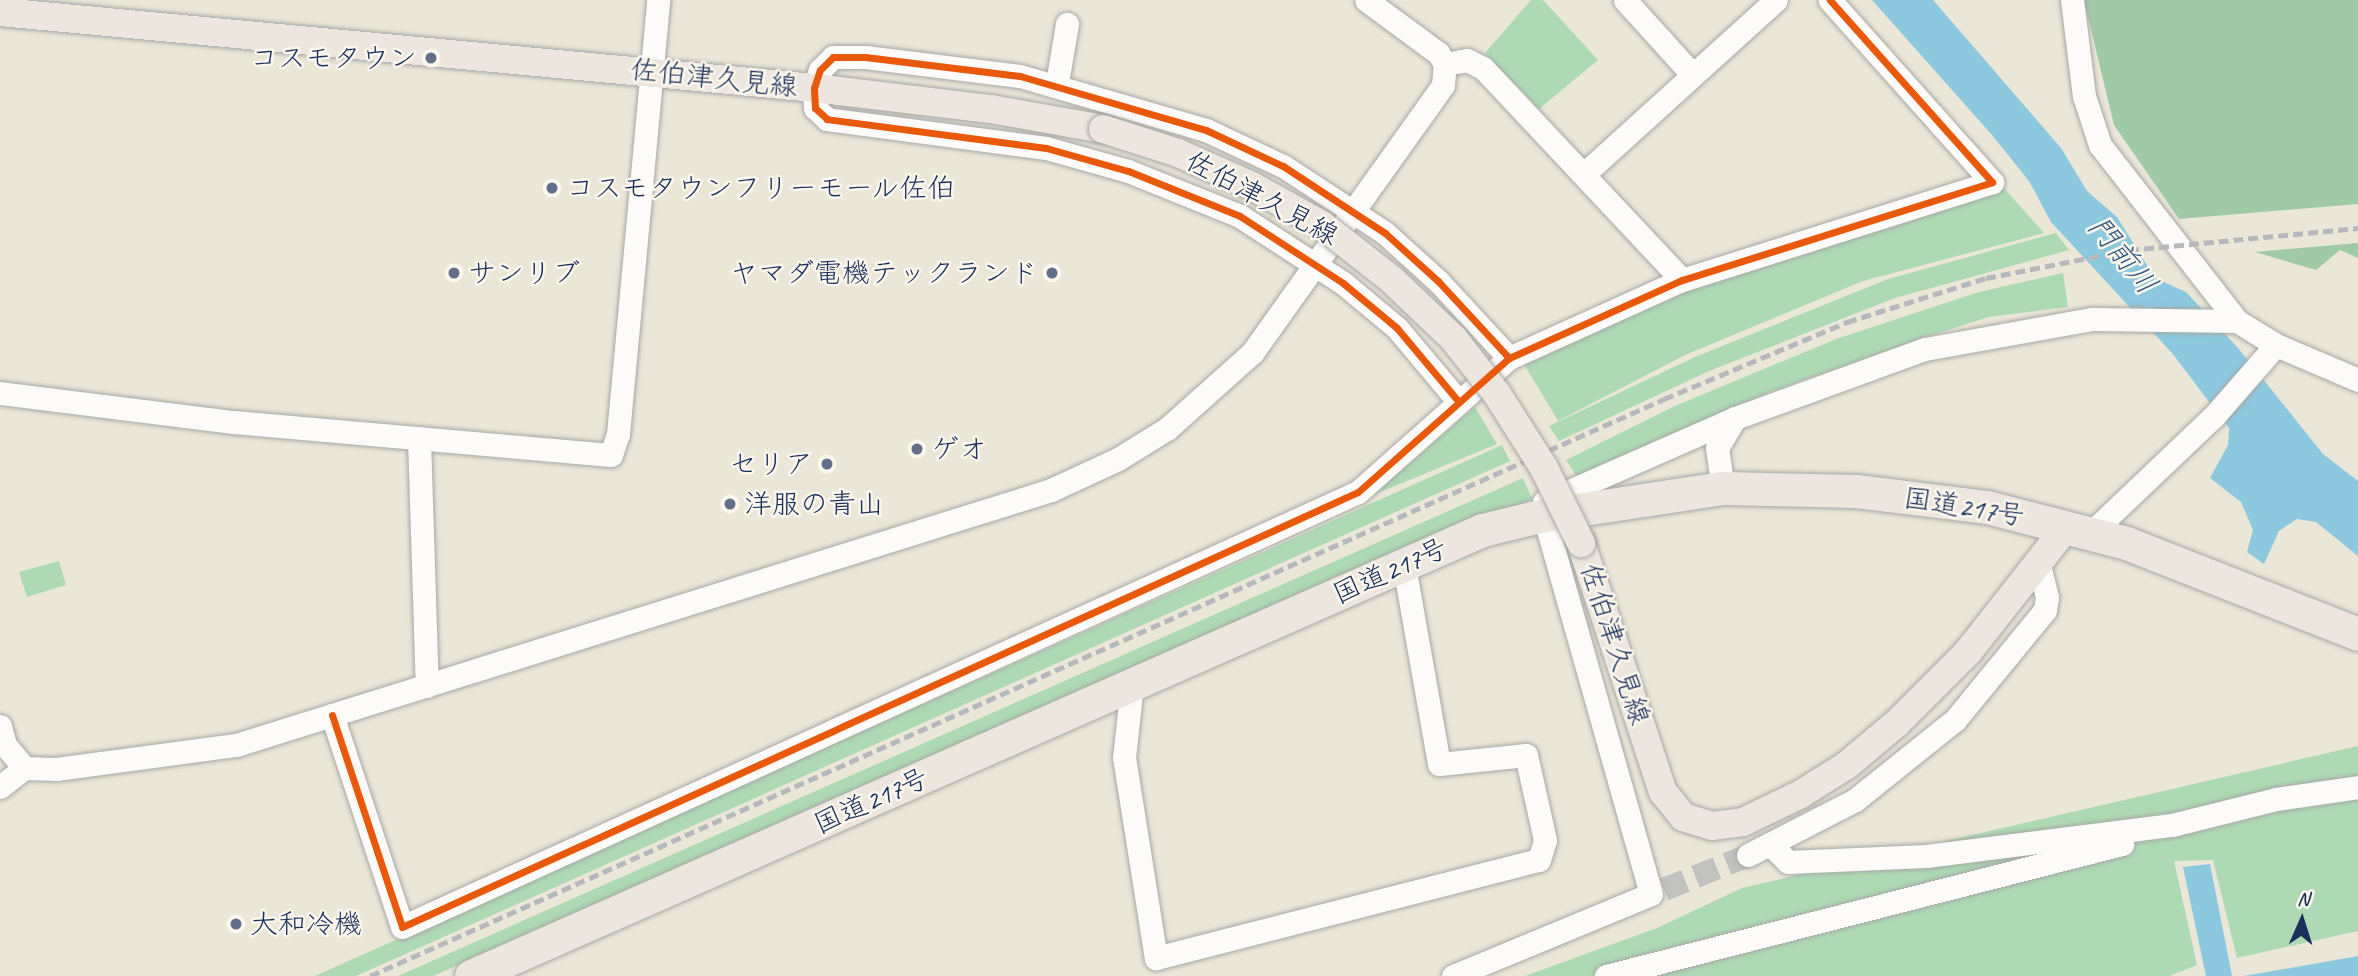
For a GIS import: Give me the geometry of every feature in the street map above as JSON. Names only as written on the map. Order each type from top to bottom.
[{"type":"highway","name":"国道217号","points":[[471,976],[1482,530],[1544,515],[1723,488],[1856,491],[1987,507],[2079,529],[2160,556],[2358,634]]},
{"type":"main road","name":"佐伯津久見線","points":[[0,12],[653,72],[990,109],[1103,129],[1178,153],[1252,186],[1322,225],[1391,279],[1453,338],[1497,394],[1544,468],[1581,543],[1663,792],[1683,817],[1712,826],[1743,822],[1766,812],[1847,765],[1944,680],[2038,562],[2079,529]]},
{"type":"street","points":[[0,393],[234,422],[611,455],[618,435],[658,0]]},
{"type":"street","points":[[0,786],[24,768],[56,769],[236,745],[1051,490],[1118,459],[1168,428],[1252,354],[1443,85],[1445,64],[1432,47],[1366,0]]},
{"type":"street","points":[[1625,0],[1691,73]]},
{"type":"street","points":[[1584,174],[1691,73],[1776,0]]},
{"type":"street","points":[[332,715],[402,927],[1358,492],[1509,358],[1682,280],[1992,183],[1830,0]]},
{"type":"street","points":[[2072,0],[2084,96],[2100,145],[2226,320],[2270,354],[2358,380]]},
{"type":"street","points":[[1057,83],[1067,24]]},
{"type":"street","points":[[1458,402],[1397,328],[1317,266],[1240,216],[1128,171],[1046,148],[827,119],[815,108],[814,88],[824,62],[833,57],[865,57],[1057,83],[1206,130],[1283,166],[1356,211],[1438,281],[1509,358]]},
{"type":"street","points":[[1445,64],[1467,60],[1483,68],[1682,280]]},
{"type":"street","points":[[1482,530],[1735,418],[1925,349],[2092,319],[2226,320]]},
{"type":"street","points":[[2079,529],[2214,415],[2270,354]]},
{"type":"street","points":[[1723,488],[1717,447],[1735,418]]},
{"type":"street","points":[[419,438],[427,686]]},
{"type":"street","points":[[1453,976],[1657,892],[1544,515]]},
{"type":"street","points":[[1748,855],[1855,800],[1955,720],[2045,610],[2048,597],[2038,562]]},
{"type":"street","points":[[1132,685],[1124,757],[1156,958],[1539,860],[1545,840],[1526,755],[1439,764],[1404,565]]},
{"type":"street","points":[[0,726],[5,745],[24,768]]},
{"type":"street","points":[[1771,845],[1788,862],[1926,856],[2180,823],[2276,799],[2358,787]]},
{"type":"street","points":[[1606,976],[2174,831],[2180,823]]},
{"type":"green space","points":[[1531,0],[1543,0],[1598,60],[1539,109],[1485,53]]},
{"type":"green space","points":[[2084,0],[2358,0],[2358,204],[2179,219],[2114,125]]},
{"type":"green space","points":[[2002,186],[2044,233],[1863,281],[1685,355],[1558,421],[1521,359],[1687,285]]},
{"type":"green space","points":[[2056,233],[2069,250],[1895,298],[1709,371],[1559,441],[1549,426],[1695,357],[1888,279]]},
{"type":"green space","points":[[2358,243],[2358,258],[2340,250],[2316,270],[2255,252]]},
{"type":"green space","points":[[2063,273],[2068,307],[1989,317],[1926,337],[1770,392],[1578,478],[1566,460],[1675,406],[1836,339],[1979,292]]},
{"type":"green space","points":[[1475,407],[1497,444],[1373,495]]},
{"type":"green space","points":[[1502,445],[1510,461],[356,976],[315,976]]},
{"type":"green space","points":[[1523,478],[1532,499],[433,976],[398,976]]},
{"type":"green space","points":[[59,561],[66,585],[27,597],[19,572]]},
{"type":"green space","points":[[2358,746],[2358,931],[2237,958],[2213,860],[2174,861],[2197,965],[2169,976],[1525,976],[1657,928],[1742,888]]},
{"type":"water","name":"門前川","points":[[1872,0],[1933,0],[2061,148],[2087,191],[2117,217],[2155,278],[2186,292],[2238,348],[2323,454],[2358,481],[2358,556],[2316,522],[2297,519],[2279,531],[2264,564],[2247,552],[2253,530],[2241,502],[2210,478],[2228,445],[2229,428],[2172,353],[2051,222],[2029,181],[1992,135]]},
{"type":"water","points":[[2210,864],[2232,976],[2206,976],[2183,867]]},
{"type":"water","points":[[2358,956],[2358,976],[2244,976]]},
{"type":"tunnel","points":[[1664,889],[1748,855]]},
{"type":"railway","points":[[370,976],[1664,399],[1847,322],[1986,278],[2129,250],[2358,228]]},
{"type":"cycle path","points":[[332,715],[402,927],[1358,492],[1509,358],[1682,280],[1992,182],[1830,0]]},
{"type":"cycle path","points":[[1459,402],[1397,328],[1343,283],[1240,216],[1128,171],[1046,148],[827,119],[815,108],[814,88],[820,70],[833,57],[865,57],[1020,76],[1206,130],[1283,166],[1385,233],[1438,281],[1509,358]]},
{"type":"place","name":"コスモタウン","points":[[431,58]]},
{"type":"place","name":"コスモタウンフリーモール佐伯","points":[[552,188]]},
{"type":"place","name":"サンリブ","points":[[454,273]]},
{"type":"place","name":"ヤマダ電機テックランド","points":[[1052,273]]},
{"type":"place","name":"ゲオ","points":[[917,449]]},
{"type":"place","name":"セリア","points":[[827,464]]},
{"type":"place","name":"洋服の青山","points":[[730,504]]},
{"type":"place","name":"大和冷機","points":[[236,924]]}]
